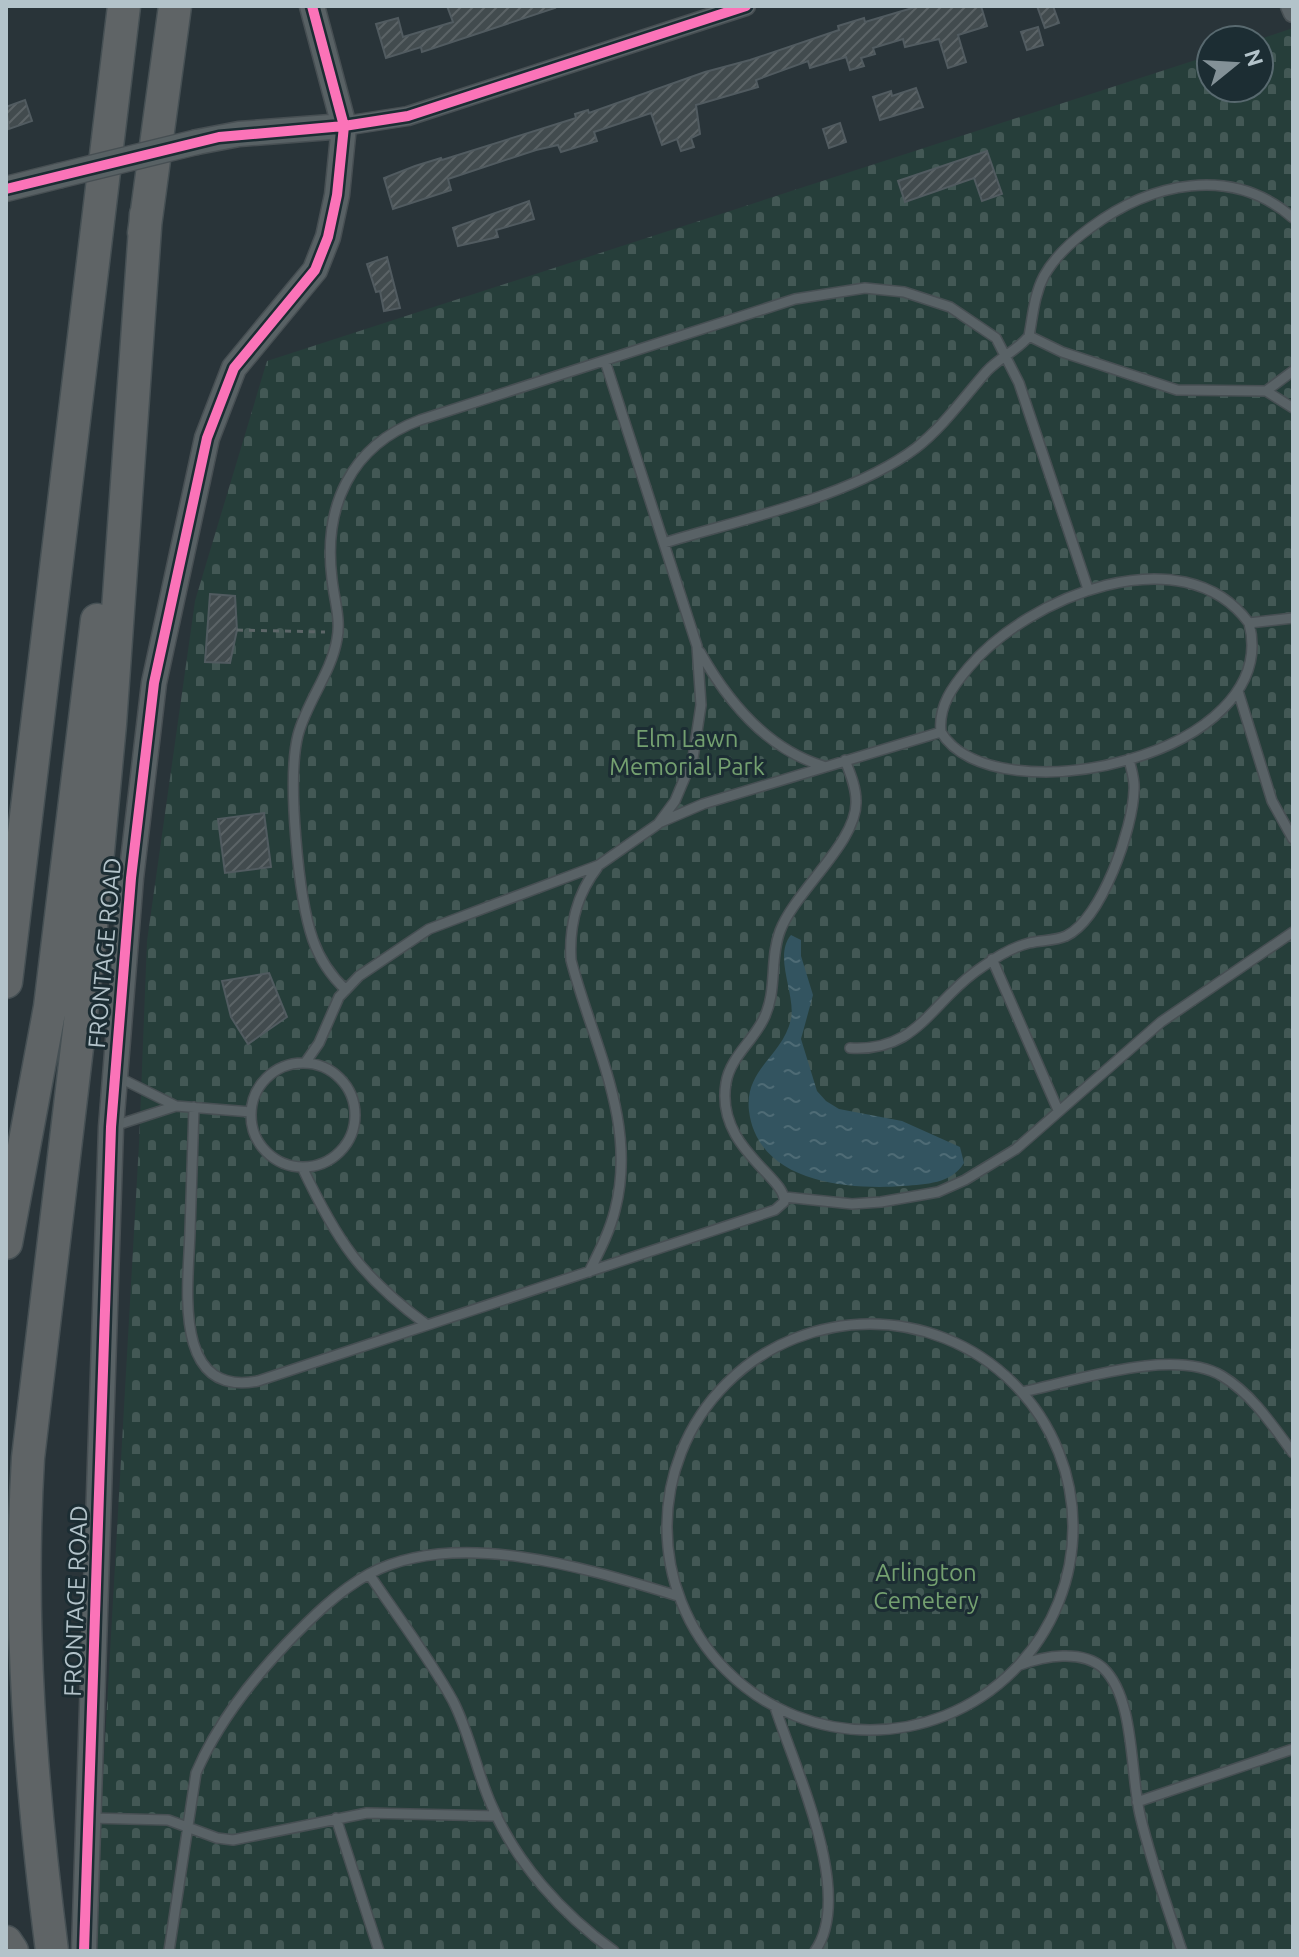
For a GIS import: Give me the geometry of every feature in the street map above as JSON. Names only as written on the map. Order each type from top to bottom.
[{"type":"highway","points":[[6,982],[124,6]]},
{"type":"highway","points":[[6,1243],[50,1007],[146,214],[175,6]]},
{"type":"highway","points":[[52,1951],[27,1736],[23,1537],[28,1458],[87,962],[110,724],[146,214]]},
{"type":"highway","points":[[6,790],[56,556]]},
{"type":"highway","points":[[6,1942],[12,1951]]},
{"type":"street","name":"FRONTAGE ROAD","points":[[84,1951],[111,1127],[131,878],[154,683],[207,438],[234,368],[315,270],[328,237],[337,195],[344,126],[312,6]]},
{"type":"street","points":[[6,189],[239,134],[344,126],[408,116],[746,6]]},
{"type":"street","points":[[1290,6],[1293,13]]},
{"type":"lane","points":[[664,543],[845,486],[883,469],[938,429],[1005,354],[1029,336],[1036,294],[1053,262],[1083,233],[1127,203],[1171,187],[1213,184],[1254,194],[1293,218]]},
{"type":"lane","points":[[346,990],[329,972],[312,937],[303,889],[294,782],[298,734],[325,676],[338,633],[330,557],[332,516],[351,470],[370,448],[405,425],[795,299],[865,288],[904,292],[950,307],[986,328],[1005,354],[1019,383],[1088,589]]},
{"type":"lane","points":[[1029,336],[1062,352],[1177,390],[1266,391],[1293,408]]},
{"type":"lane","points":[[605,361],[697,646],[728,697],[766,736],[805,761],[823,766]]},
{"type":"lane","points":[[1266,391],[1293,371]]},
{"type":"lane","points":[[1138,581],[1175,582],[1222,598],[1249,623],[1249,660],[1238,691],[1199,729],[1129,759],[1078,770],[1021,770],[968,755],[946,740],[941,732],[942,707],[961,677],[986,648],[1034,613],[1088,589],[1138,581]]},
{"type":"lane","points":[[1249,623],[1293,618]]},
{"type":"lane","points":[[658,824],[675,801],[693,758],[701,705],[697,646]]},
{"type":"lane","points":[[1238,691],[1272,801],[1293,839]]},
{"type":"lane","points":[[305,1063],[346,990],[379,960],[429,929],[599,865],[658,824],[703,804],[941,732]]},
{"type":"lane","points":[[850,1048],[889,1046],[904,1039],[954,989],[992,959],[1026,944],[1065,937],[1085,919],[1110,879],[1129,819],[1134,792],[1129,759]]},
{"type":"lane","points":[[845,760],[855,788],[856,812],[843,837],[786,917],[776,944],[768,1008],[758,1029],[733,1063],[725,1086],[725,1112],[737,1140],[785,1197],[852,1204],[938,1192],[1016,1149],[1161,1022],[1293,932]]},
{"type":"lane","points":[[589,1272],[615,1211],[622,1160],[615,1101],[571,960],[570,940],[580,899],[586,882],[599,865]]},
{"type":"lane","points":[[992,959],[1058,1110]]},
{"type":"lane","points":[[305,1063],[324,1068],[342,1081],[354,1111],[352,1132],[341,1151],[323,1163],[302,1167],[283,1164],[266,1152],[255,1135],[251,1112],[256,1093],[272,1073],[305,1063]]},
{"type":"lane","points":[[115,1075],[176,1106]]},
{"type":"lane","points":[[111,1127],[176,1106],[251,1112]]},
{"type":"lane","points":[[194,1107],[187,1315],[193,1343],[209,1368],[232,1382],[258,1381],[775,1210],[785,1197]]},
{"type":"lane","points":[[302,1167],[329,1223],[355,1264],[391,1300],[427,1325]]},
{"type":"lane","points":[[880,1323],[918,1329],[954,1342],[989,1362],[1022,1392],[1047,1427],[1059,1454],[1073,1511],[1072,1553],[1062,1592],[1046,1629],[1020,1665],[988,1693],[963,1707],[908,1727],[867,1731],[828,1726],[775,1707],[726,1670],[701,1640],[678,1596],[669,1559],[668,1530],[673,1477],[687,1438],[712,1397],[750,1362],[793,1338],[838,1326],[880,1323]]},
{"type":"lane","points":[[1022,1392],[1172,1363],[1201,1367],[1220,1374],[1248,1397],[1293,1453]]},
{"type":"lane","points":[[169,1951],[196,1773],[221,1722],[298,1631],[369,1574],[406,1559],[476,1554],[572,1566],[678,1596]]},
{"type":"lane","points":[[369,1574],[452,1700],[467,1731],[497,1816],[542,1887],[576,1921],[614,1951]]},
{"type":"lane","points":[[1020,1665],[1046,1658],[1076,1657],[1096,1663],[1110,1677],[1124,1709],[1137,1802],[1182,1951]]},
{"type":"lane","points":[[775,1707],[828,1873],[830,1911],[827,1929],[815,1951]]},
{"type":"lane","points":[[1137,1802],[1293,1749]]},
{"type":"lane","points":[[89,1818],[168,1820],[217,1838],[233,1840],[336,1818],[394,1812],[497,1816]]},
{"type":"lane","points":[[336,1818],[379,1951]]},
{"type":"path","points":[[237,630],[338,633]]},
{"type":"green space","points":[[1293,28],[1293,1951],[93,1951],[139,1144],[147,941],[195,601],[267,361],[1195,60],[1195,104],[1275,104],[1275,34]]},
{"type":"water","points":[[791,935],[801,940],[801,956],[813,995],[801,1039],[817,1091],[839,1109],[902,1121],[960,1147],[964,1163],[952,1175],[921,1185],[882,1187],[833,1183],[787,1167],[769,1154],[756,1135],[749,1111],[752,1084],[787,1032],[791,1019],[784,954]]},
{"type":"building","points":[[447,6],[555,8],[422,52],[421,47],[386,58],[376,24],[398,18],[403,37],[453,22]]},
{"type":"building","points":[[919,6],[981,6],[987,26],[958,35],[966,62],[948,68],[939,39],[905,47],[903,39],[873,48],[875,54],[861,58],[864,66],[850,70],[846,57],[810,68],[808,61],[756,80],[758,87],[696,105],[700,134],[691,138],[694,147],[681,151],[677,139],[662,145],[651,113],[594,132],[597,141],[561,152],[558,145],[536,150],[448,179],[451,190],[393,209],[384,178],[415,166],[576,118],[575,114],[588,110],[589,113],[839,30],[838,26],[864,18],[865,22]]},
{"type":"building","points":[[1037,6],[1053,6],[1059,23],[1045,28]]},
{"type":"building","points":[[1038,27],[1043,45],[1027,50],[1021,32]]},
{"type":"building","points":[[916,88],[923,107],[880,120],[873,97],[891,91],[892,96]]},
{"type":"building","points":[[25,100],[32,121],[9,129],[6,107]]},
{"type":"building","points":[[840,123],[846,142],[829,148],[823,129]]},
{"type":"building","points":[[987,151],[1002,194],[982,201],[974,178],[905,202],[898,181]]},
{"type":"building","points":[[529,201],[534,219],[496,230],[498,237],[458,246],[453,228]]},
{"type":"building","points":[[387,257],[400,308],[384,311],[380,291],[376,292],[367,264]]},
{"type":"building","points":[[210,594],[235,596],[237,630],[230,663],[205,662]]},
{"type":"building","points":[[264,813],[271,867],[225,873],[218,819]]},
{"type":"building","points":[[269,973],[287,1017],[248,1044],[231,1017],[222,981]]},
{"type":"cycle path","points":[[84,1951],[111,1127],[131,878],[154,683],[207,438],[234,368],[315,270],[328,237],[337,195],[344,126],[312,6]]},
{"type":"cycle path","points":[[6,189],[219,137],[344,126],[408,116],[746,6]]},
{"type":"park label","name":"Elm Lawn Memorial Park","points":[[687,753]]},
{"type":"park label","name":"Arlington Cemetery","points":[[926,1587]]}]
